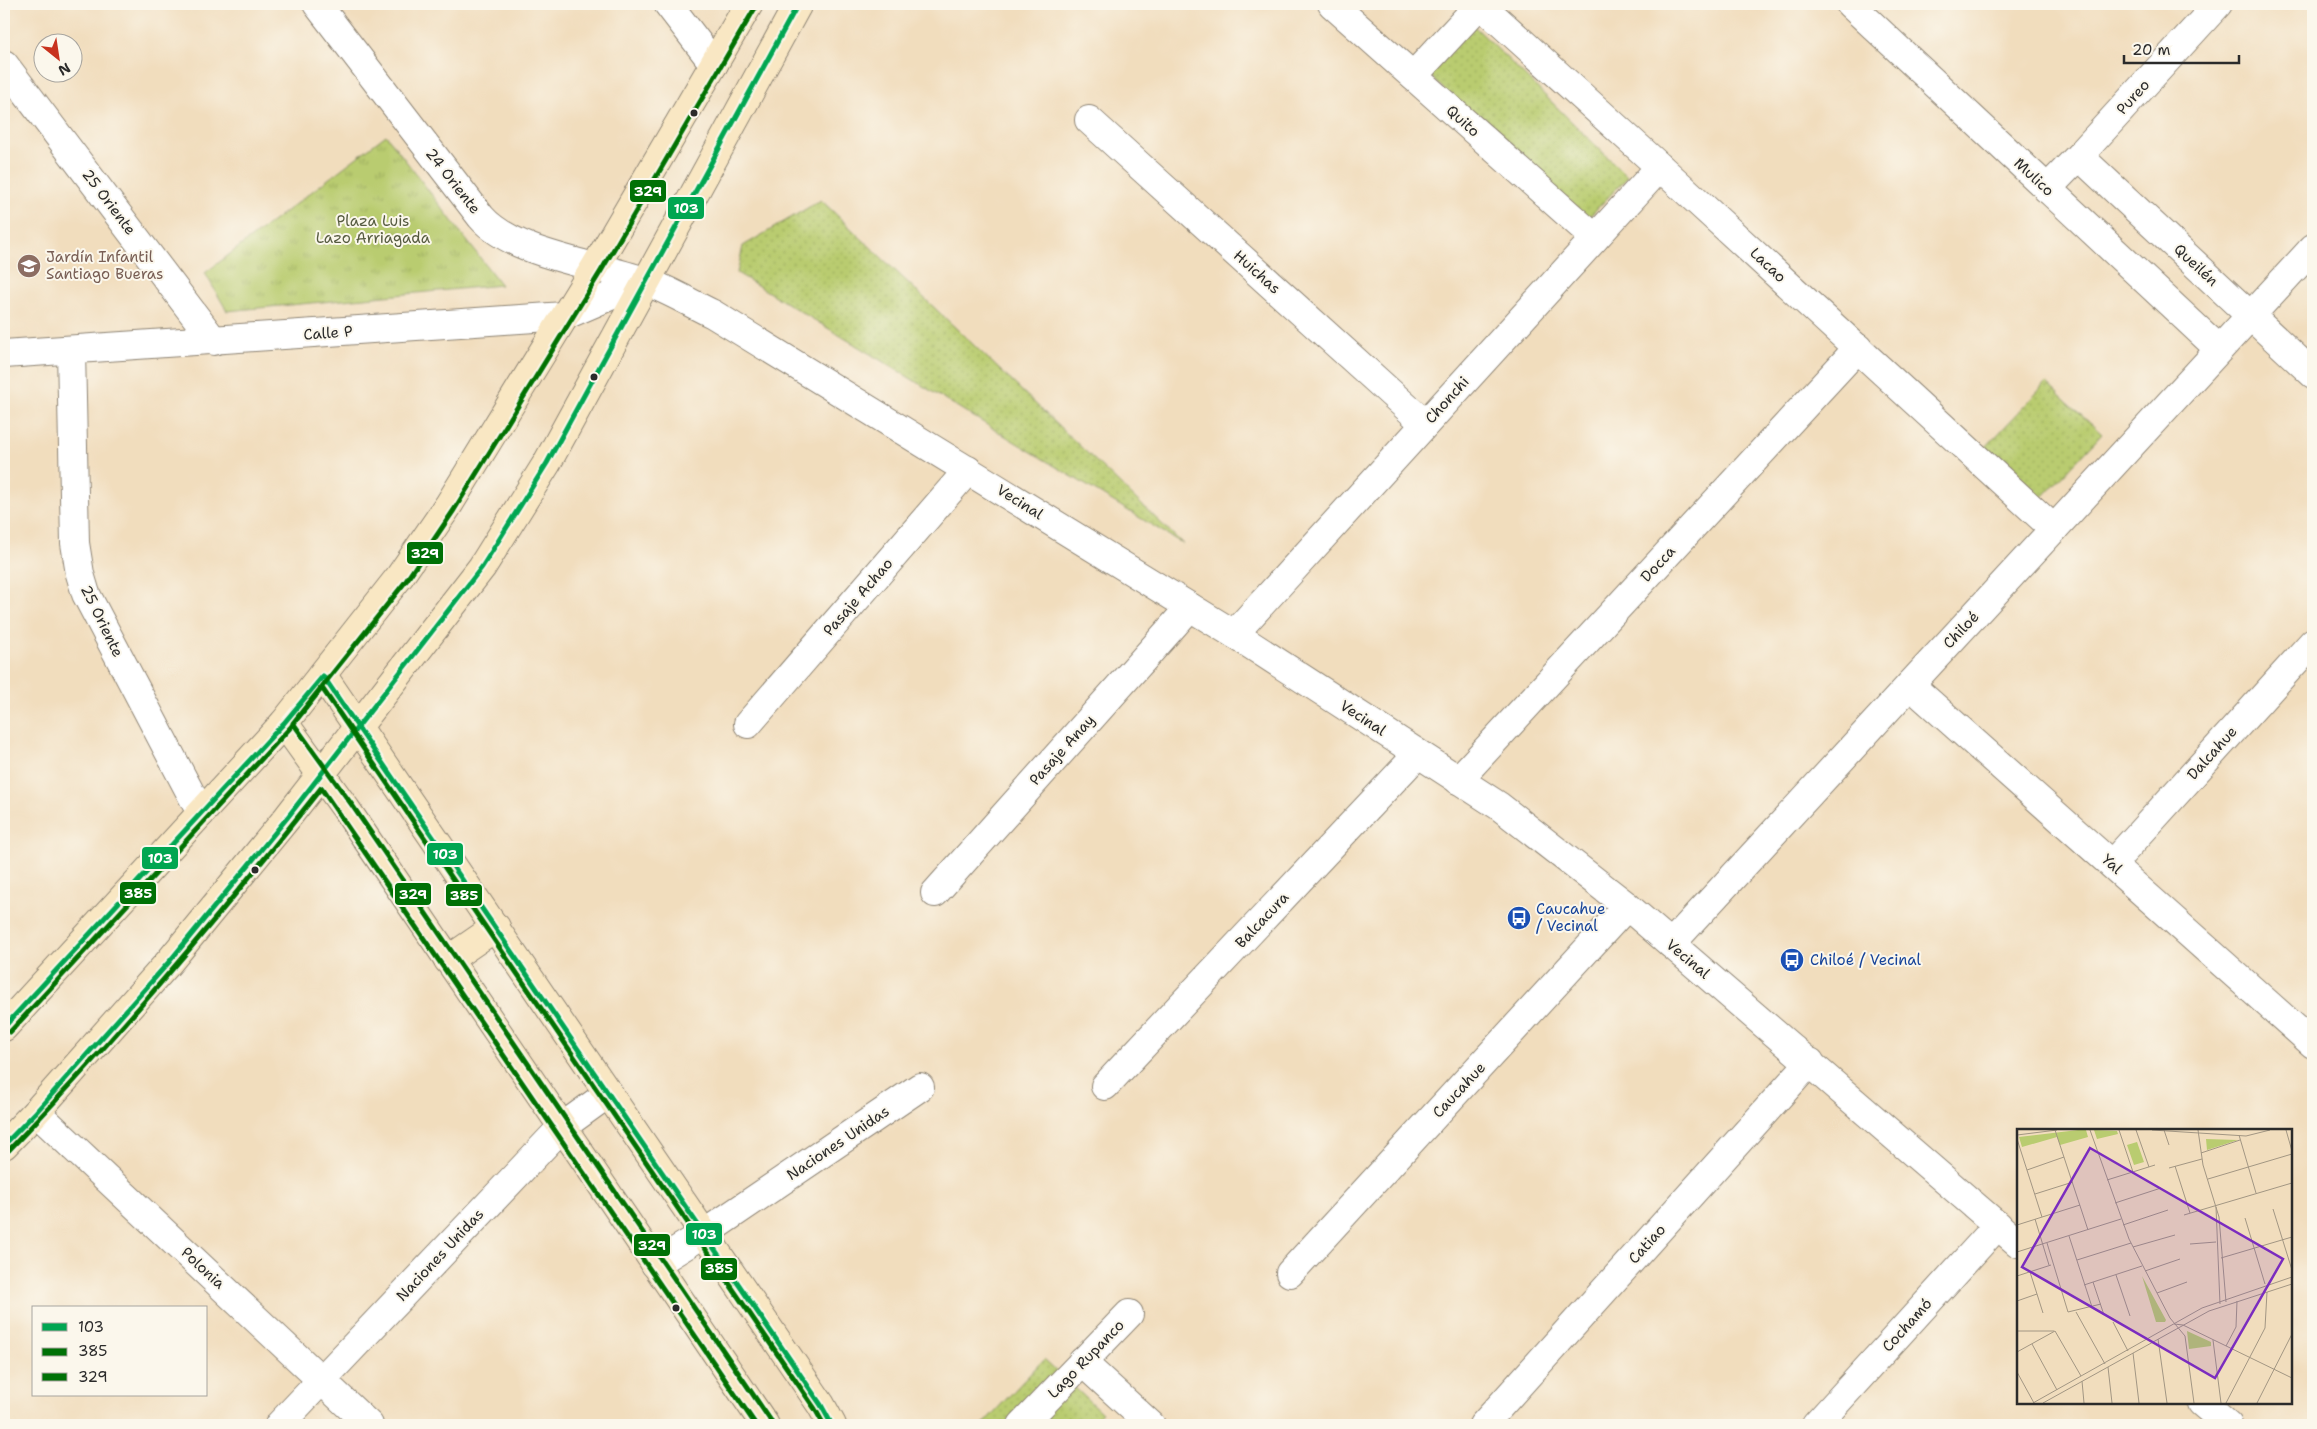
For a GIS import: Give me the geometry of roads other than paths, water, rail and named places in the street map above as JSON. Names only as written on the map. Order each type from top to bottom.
[{"type":"main road","points":[[4,1027],[284,723],[323,676],[400,576],[448,506],[595,267],[749,4]]},
{"type":"main road","points":[[4,1145],[36,1112],[169,962],[321,775],[482,567],[515,518],[547,463],[798,4]]},
{"type":"main road","points":[[323,676],[705,1234],[821,1405],[832,1425]]},
{"type":"main road","points":[[284,723],[765,1425]]},
{"type":"main road","points":[[448,960],[496,927]]},
{"type":"street","name":"24 Oriente","points":[[316,4],[489,226],[508,239],[645,281]]},
{"type":"street","points":[[668,4],[714,64]]},
{"type":"street","name":"Quito","points":[[1332,4],[1595,238]]},
{"type":"street","points":[[1413,76],[1480,4]]},
{"type":"street","name":"Lacao","points":[[1480,4],[2054,528]]},
{"type":"street","name":"Mulico","points":[[1850,4],[2219,349]]},
{"type":"street","name":"Pureo","points":[[2047,189],[2218,4]]},
{"type":"street","name":"25 Oriente","points":[[4,64],[214,341]]},
{"type":"street","name":"Huichas","points":[[1089,120],[1425,424]]},
{"type":"street","name":"Queilén","points":[[2079,156],[2313,374]]},
{"type":"street","name":"Chonchi","points":[[1234,634],[1660,167]]},
{"type":"street","name":"Chiloé","points":[[1671,944],[2313,248]]},
{"type":"street","name":"Calle P","points":[[4,354],[564,316],[645,281]]},
{"type":"street","name":"Vecinal","points":[[645,281],[713,314],[968,470],[1234,634],[1499,806],[1627,906],[2017,1242]]},
{"type":"street","name":"Docca","points":[[1458,780],[1858,348]]},
{"type":"street","name":"25 Oriente","points":[[71,350],[76,543],[80,574],[95,612],[201,814]]},
{"type":"street","name":"Pasaje Achao","points":[[748,724],[968,470]]},
{"type":"street","name":"Pasaje Anay","points":[[935,893],[1190,607]]},
{"type":"street","name":"Dalcahue","points":[[2112,864],[2313,642]]},
{"type":"street","name":"Yal","points":[[1910,685],[2112,864],[2308,1030]]},
{"type":"street","name":"Balcacura","points":[[1105,1086],[1418,754]]},
{"type":"street","name":"Caucahue","points":[[1290,1273],[1627,906]]},
{"type":"street","name":"Catiao","points":[[1483,1425],[1810,1062]]},
{"type":"street","name":"Naciones Unidas","points":[[656,1264],[705,1234],[920,1087]]},
{"type":"street","name":"Naciones Unidas","points":[[279,1425],[562,1127],[609,1093]]},
{"type":"street","name":"Polonia","points":[[36,1112],[369,1425]]},
{"type":"street","name":"Cochamó","points":[[1816,1425],[1998,1225]]},
{"type":"street","name":"Lago Rupanco","points":[[1022,1425],[1129,1314]]},
{"type":"street","points":[[1082,1362],[1150,1425]]},
{"type":"street","points":[[2203,1404],[2228,1425]]},
{"type":"place","name":"Jardín Infantil Santiago Bueras","points":[[29,266]]},
{"type":"place","name":"Caucahue / Vecinal","points":[[1519,918]]},
{"type":"place","name":"Chiloé / Vecinal","points":[[1792,960]]},
{"type":"park label","name":"Plaza Luis Lazo Arriagada","points":[[373,230]]}]
